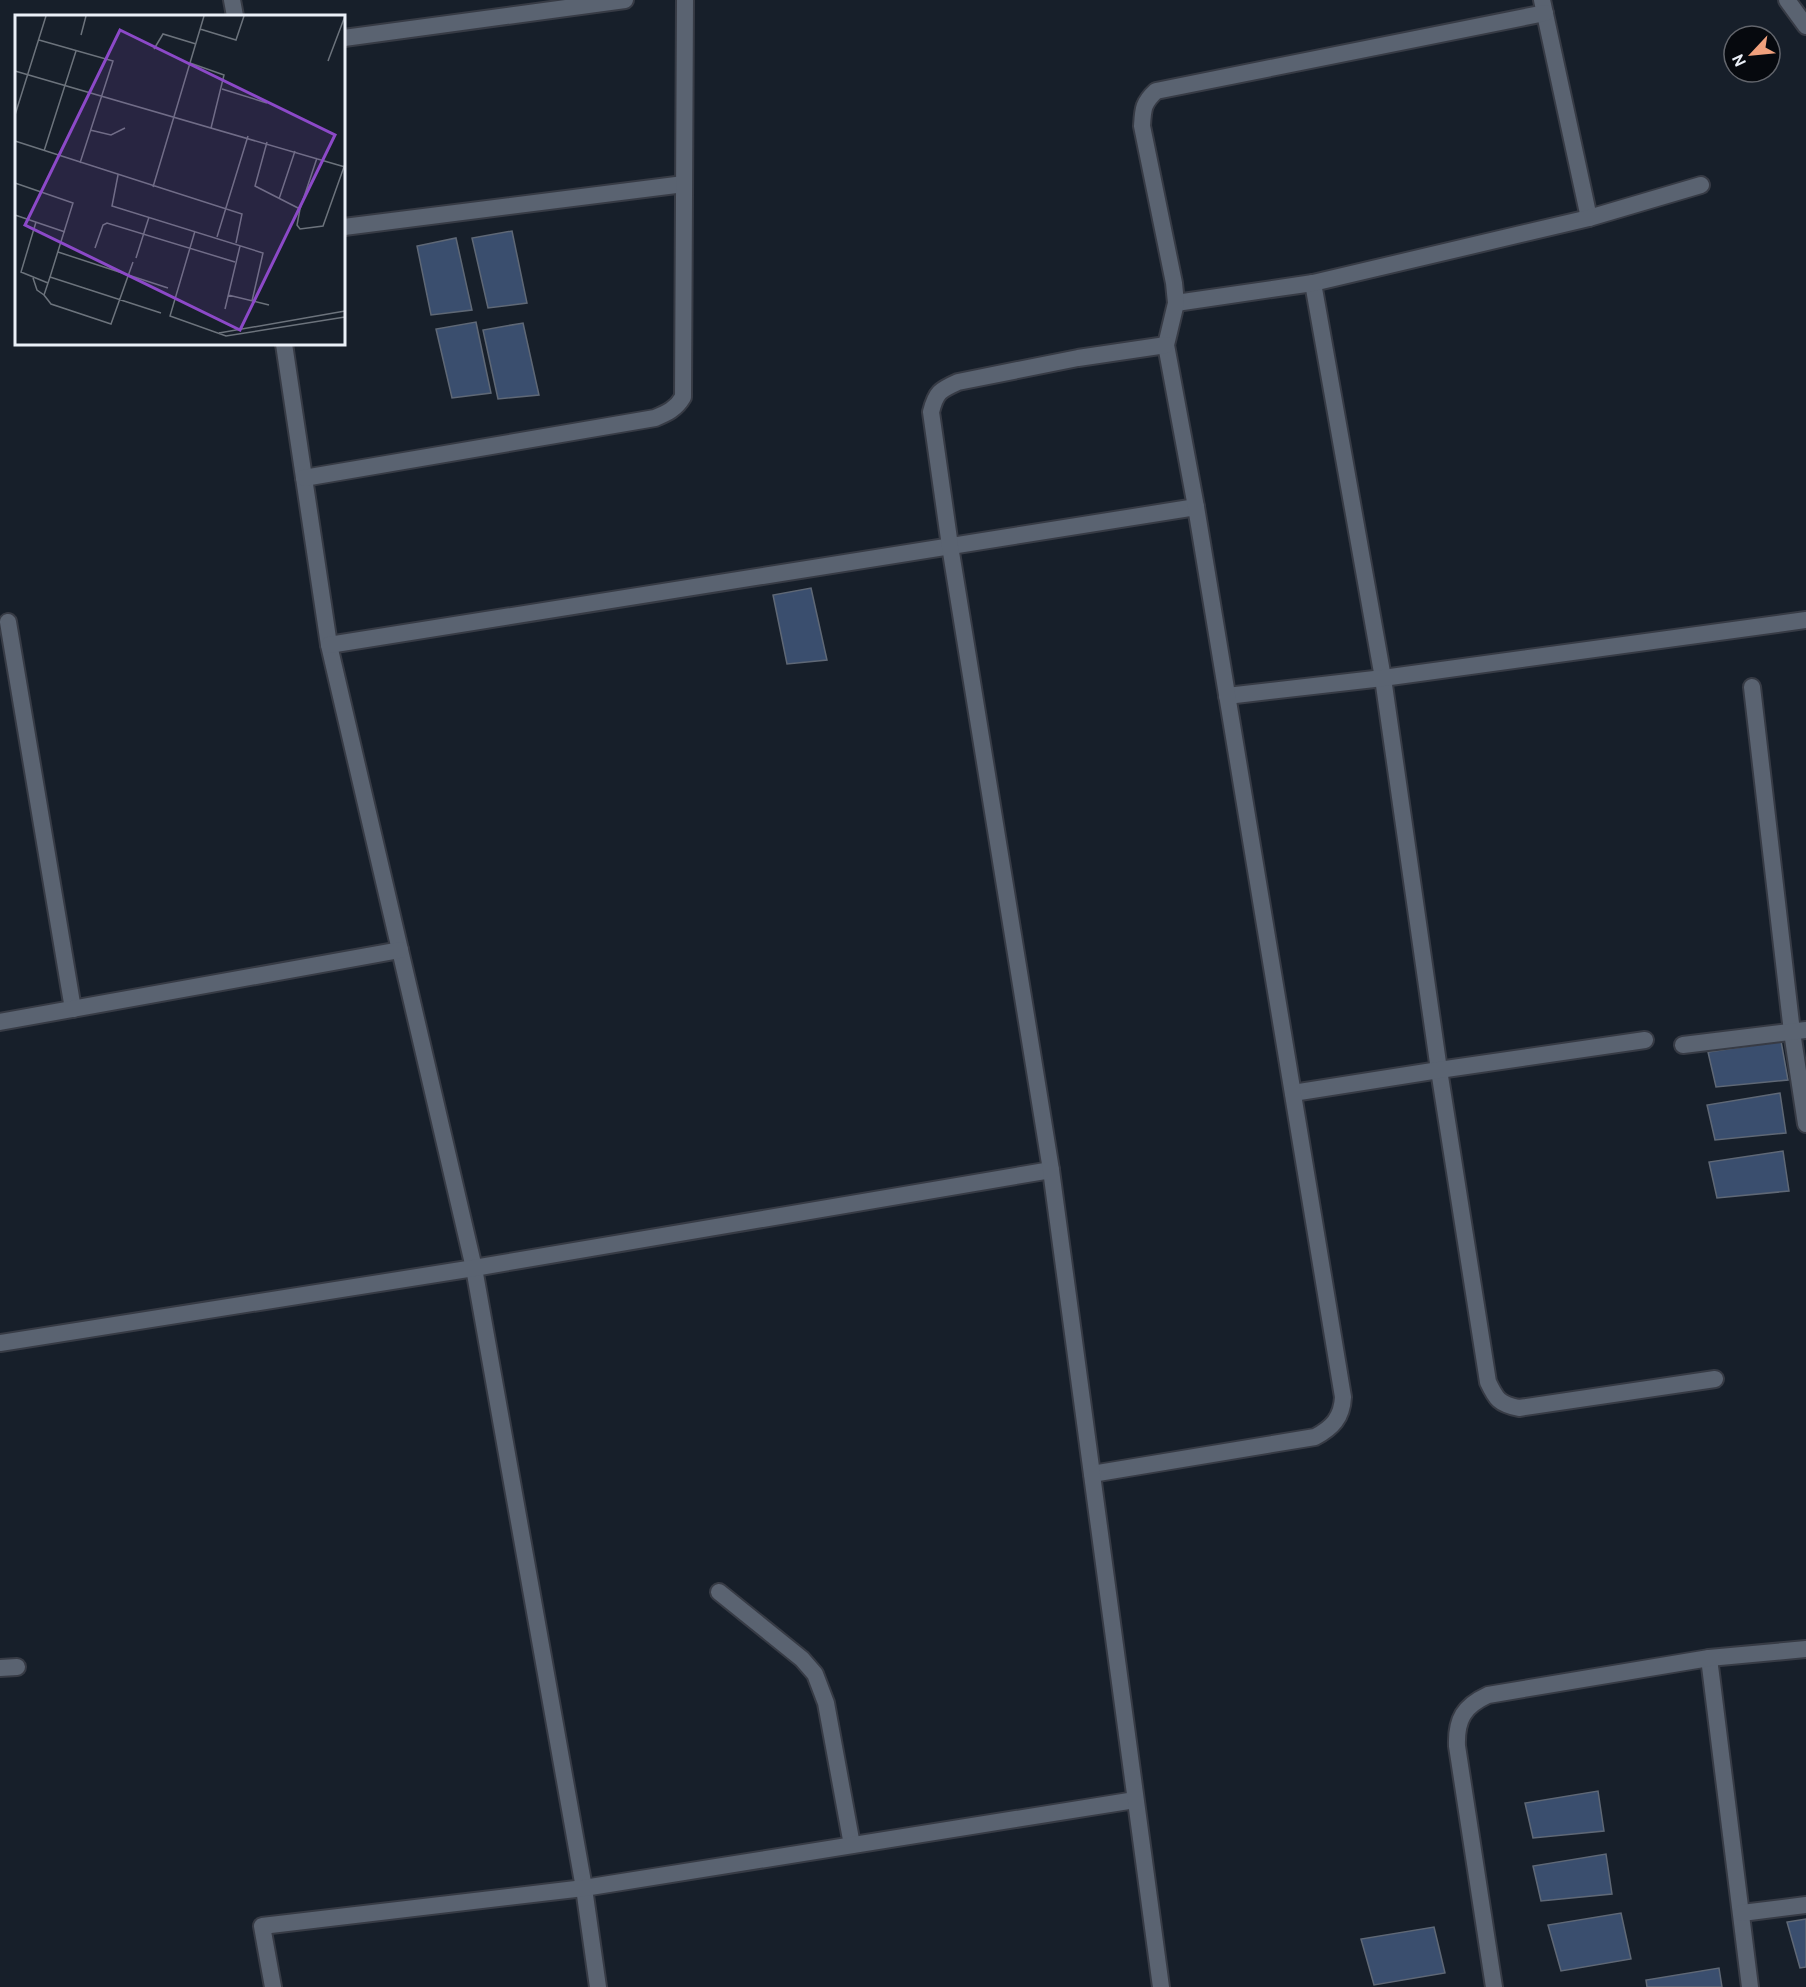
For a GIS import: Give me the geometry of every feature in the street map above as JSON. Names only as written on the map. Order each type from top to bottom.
[{"type":"street","points":[[232,0],[235,15]]},
{"type":"street","points":[[345,38],[625,0]]},
{"type":"street","points":[[304,478],[655,418],[674,409],[682,397],[685,0]]},
{"type":"street","points":[[1787,0],[1806,26]]},
{"type":"street","points":[[1092,1474],[1315,1437],[1337,1421],[1342,1408],[1293,1093],[1196,507],[1166,345],[1176,303],[1174,283],[1142,126],[1143,111],[1147,100],[1156,91],[1544,6],[1589,218]]},
{"type":"street","points":[[345,227],[684,184]]},
{"type":"street","points":[[1176,303],[1313,283],[1589,218],[1701,185]]},
{"type":"street","points":[[1313,283],[1383,678],[1439,1070],[1488,1382],[1495,1397],[1506,1405],[1519,1407],[1715,1379]]},
{"type":"street","points":[[284,345],[329,645],[474,1268],[584,1888],[598,1987]]},
{"type":"street","points":[[1161,1987],[1051,1170],[950,546],[931,412],[934,399],[941,389],[958,382],[1078,358],[1166,345]]},
{"type":"street","points":[[329,645],[1196,507]]},
{"type":"street","points":[[1227,696],[1383,678],[1806,620]]},
{"type":"street","points":[[8,622],[73,1009]]},
{"type":"street","points":[[1752,687],[1799,1031],[1806,1124]]},
{"type":"street","points":[[0,1022],[400,950]]},
{"type":"street","points":[[1683,1045],[1799,1031]]},
{"type":"street","points":[[1293,1093],[1645,1041]]},
{"type":"street","points":[[0,1343],[474,1268],[1051,1170]]},
{"type":"street","points":[[719,1592],[802,1659],[815,1674],[826,1703],[852,1845]]},
{"type":"street","points":[[1494,1987],[1457,1746],[1456,1731],[1463,1713],[1474,1701],[1488,1695],[1709,1658],[1806,1649]]},
{"type":"street","points":[[1709,1658],[1750,1987]]},
{"type":"street","points":[[273,1987],[262,1926],[584,1888],[1136,1800]]},
{"type":"street","points":[[1742,1913],[1806,1905]]},
{"type":"building","points":[[512,231],[527,303],[488,308],[472,238]]},
{"type":"building","points":[[456,238],[472,310],[431,315],[417,246]]},
{"type":"building","points":[[476,322],[491,393],[452,398],[436,329]]},
{"type":"building","points":[[523,323],[539,395],[498,399],[483,330]]},
{"type":"building","points":[[811,588],[827,660],[787,664],[773,595]]},
{"type":"building","points":[[1781,1041],[1788,1080],[1716,1087],[1708,1052]]},
{"type":"building","points":[[1780,1093],[1786,1133],[1715,1140],[1707,1105]]},
{"type":"building","points":[[1783,1151],[1789,1191],[1717,1198],[1709,1162]]},
{"type":"building","points":[[1598,1791],[1604,1831],[1533,1838],[1525,1803]]},
{"type":"building","points":[[1606,1854],[1612,1894],[1541,1901],[1533,1866]]},
{"type":"building","points":[[1621,1913],[1631,1959],[1561,1971],[1548,1925]]},
{"type":"building","points":[[1806,1919],[1806,1967],[1800,1968],[1787,1922]]},
{"type":"building","points":[[1434,1927],[1445,1973],[1374,1985],[1361,1939]]},
{"type":"building","points":[[1719,1968],[1722,1987],[1647,1987],[1646,1980]]}]
